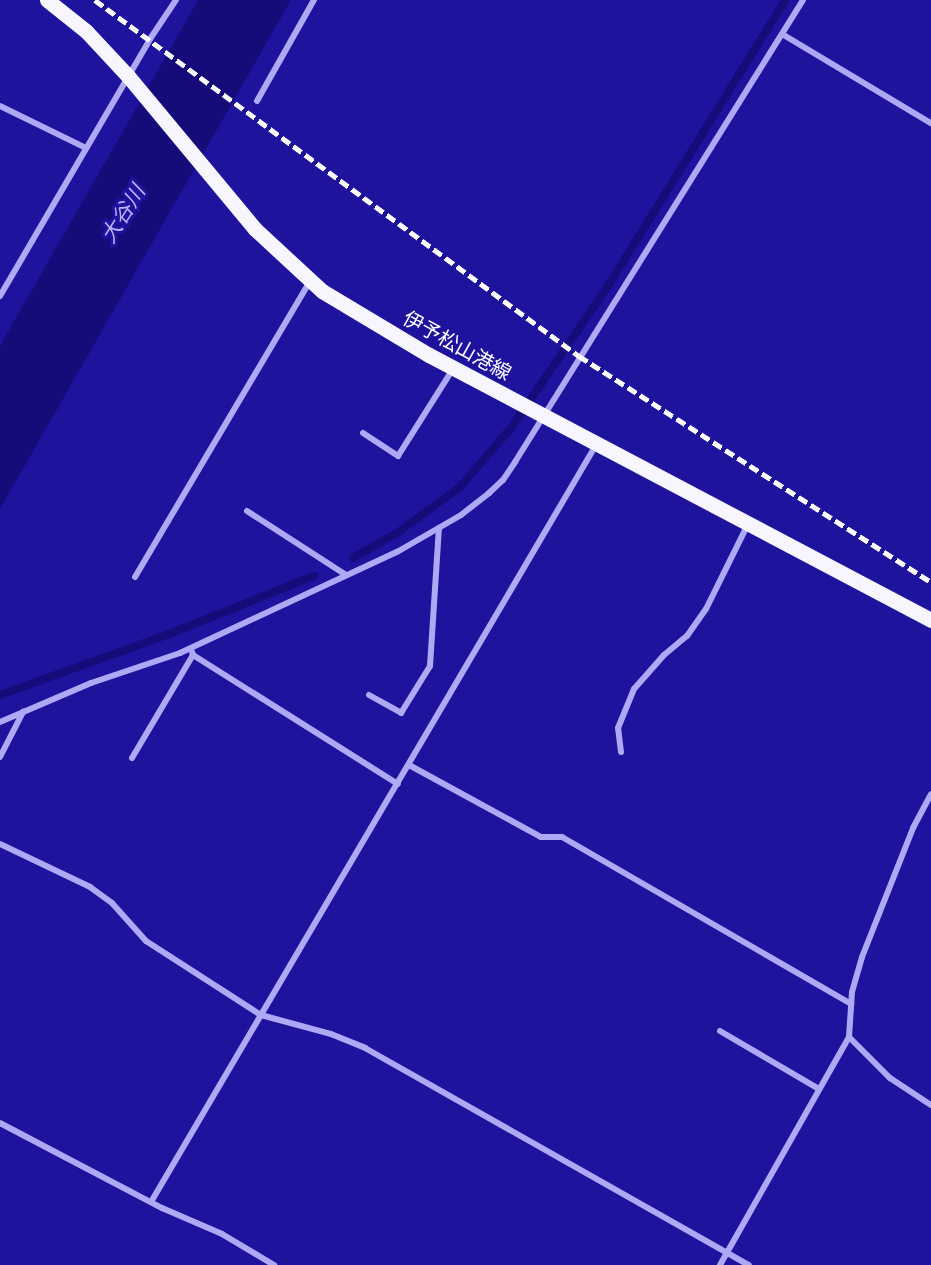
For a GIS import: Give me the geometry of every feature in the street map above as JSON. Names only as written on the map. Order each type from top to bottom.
[{"type":"main road","name":"伊予松山港線","points":[[47,0],[86,31],[131,80],[255,229],[310,281],[370,322],[453,369],[931,620]]},
{"type":"street","points":[[0,296],[86,148],[131,80],[176,0]]},
{"type":"street","points":[[257,101],[314,0]]},
{"type":"street","points":[[0,722],[91,683],[192,651],[397,552],[461,515],[503,480],[803,0]]},
{"type":"street","points":[[782,34],[931,123]]},
{"type":"street","points":[[0,106],[86,148]]},
{"type":"street","points":[[135,577],[310,281]]},
{"type":"street","points":[[363,433],[398,456],[453,369]]},
{"type":"street","points":[[151,1202],[597,444]]},
{"type":"street","points":[[247,510],[346,575]]},
{"type":"street","points":[[621,752],[618,728],[634,689],[664,655],[687,636],[706,609],[749,524]]},
{"type":"street","points":[[369,695],[401,713],[430,666],[439,528]]},
{"type":"street","points":[[192,651],[398,784]]},
{"type":"street","points":[[132,758],[192,651]]},
{"type":"street","points":[[0,757],[23,712]]},
{"type":"street","points":[[409,765],[540,837],[562,837],[851,1004]]},
{"type":"street","points":[[720,1265],[849,1037],[851,1004],[862,957],[913,828],[931,794]]},
{"type":"street","points":[[0,844],[90,887],[112,903],[146,941],[261,1015],[331,1034],[365,1048],[749,1265]]},
{"type":"street","points":[[720,1031],[819,1089]]},
{"type":"street","points":[[849,1037],[890,1078],[931,1105]]},
{"type":"street","points":[[0,1123],[151,1202],[222,1234],[274,1265]]},
{"type":"water","name":"大谷川","points":[[198,0],[291,0],[0,509],[0,346]]},
{"type":"waterway","points":[[353,558],[397,533],[460,487],[511,428],[608,286],[785,0]]},
{"type":"waterway","points":[[0,695],[164,636],[314,576]]},
{"type":"railway","points":[[95,0],[579,356],[931,582]]}]
